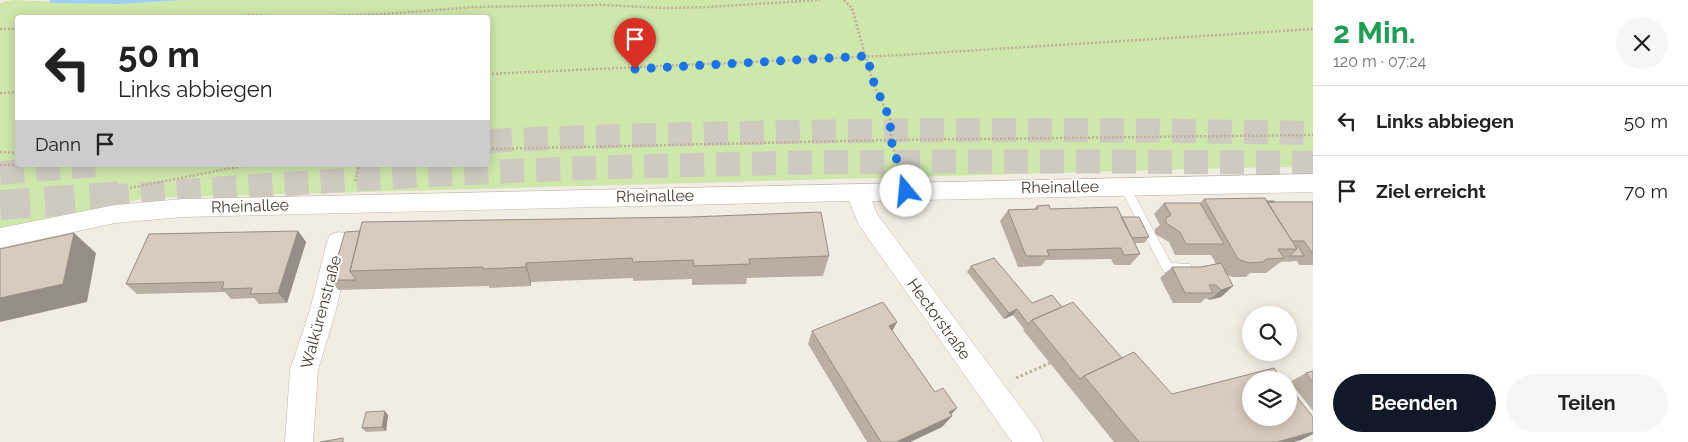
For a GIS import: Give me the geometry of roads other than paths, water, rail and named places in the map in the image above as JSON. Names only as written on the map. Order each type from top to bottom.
[{"type":"street","name":"Rheinallee","points":[[0,238],[114,214],[183,208],[1313,183]]},
{"type":"street","name":"Hectorstraße","points":[[857,192],[867,218],[990,391],[1029,442]]},
{"type":"street","name":"Walkürenstraße","points":[[299,442],[304,370],[322,310],[339,242]]},
{"type":"lane","points":[[1124,186],[1168,268],[1195,268]]},
{"type":"water","points":[[49,0],[184,0],[120,4],[51,3]]},
{"type":"tunnel","points":[[490,141],[694,134],[900,131],[1107,130],[1313,133]]},
{"type":"tunnel","points":[[105,197],[378,178],[651,166],[982,162],[1313,163]]},
{"type":"tunnel","points":[[0,173],[71,167]]},
{"type":"tunnel","points":[[0,205],[122,196]]}]
